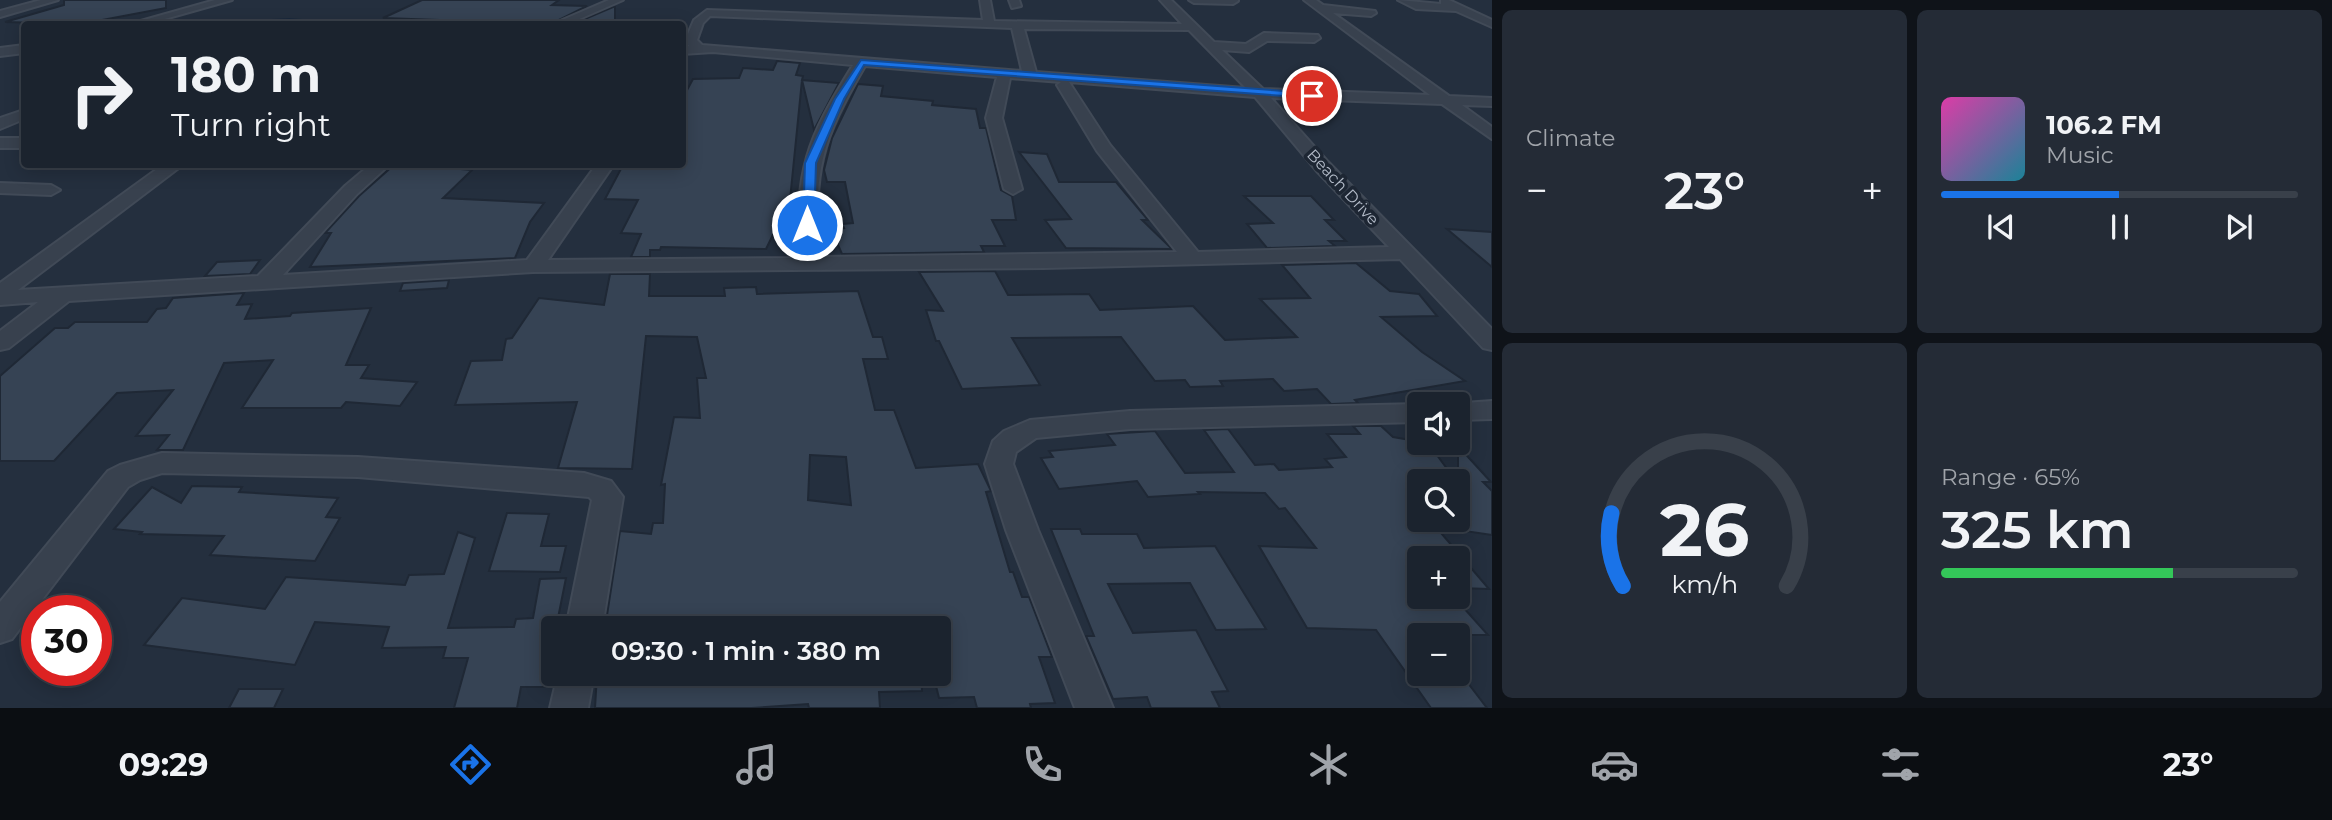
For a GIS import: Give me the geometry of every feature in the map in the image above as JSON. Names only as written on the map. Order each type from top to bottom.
[{"type":"street","points":[[3,0],[39,4]]},
{"type":"street","points":[[0,14],[53,0]]},
{"type":"street","points":[[147,21],[227,0]]},
{"type":"street","points":[[566,21],[618,0]]},
{"type":"street","points":[[985,0],[989,24]]},
{"type":"street","name":"Beach Drive","points":[[1166,0],[1259,93],[1322,166],[1492,343]]},
{"type":"street","points":[[1194,0],[1233,1]]},
{"type":"street","points":[[1404,0],[1416,6],[1458,8]]},
{"type":"street","points":[[1441,0],[1492,24]]},
{"type":"street","points":[[783,16],[789,4]]},
{"type":"street","points":[[1314,4],[1371,13]]},
{"type":"street","points":[[1314,4],[1492,135]]},
{"type":"street","points":[[704,8],[856,24],[1017,25],[1108,22],[1191,27]]},
{"type":"street","points":[[704,8],[744,8]]},
{"type":"street","points":[[704,8],[702,26],[691,41],[692,50],[713,48],[843,55],[861,62],[1259,93],[1492,102]]},
{"type":"street","points":[[1478,17],[1492,18]]},
{"type":"street","points":[[1449,20],[1492,24]]},
{"type":"street","points":[[1017,25],[1030,75]]},
{"type":"street","points":[[1476,31],[1492,35]]},
{"type":"street","points":[[1208,44],[1249,48],[1264,37],[1314,38]]},
{"type":"street","points":[[0,52],[21,49]]},
{"type":"street","points":[[809,264],[806,205],[811,163],[839,99],[861,62]]},
{"type":"street","points":[[1004,72],[994,118],[1013,189]]},
{"type":"street","points":[[1064,85],[1103,148],[1193,259]]},
{"type":"street","points":[[0,124],[21,115]]},
{"type":"street","points":[[0,143],[21,143]]},
{"type":"street","points":[[0,293],[171,168]]},
{"type":"street","points":[[264,282],[351,190],[377,168]]},
{"type":"street","points":[[533,267],[604,168]]},
{"type":"street","points":[[0,188],[51,190]]},
{"type":"street","points":[[0,298],[533,267],[1193,259],[1406,253]]},
{"type":"street","points":[[0,343],[63,294]]},
{"type":"street","points":[[1470,411],[1492,410]]},
{"type":"street","points":[[1094,708],[1022,530],[999,464],[1003,448],[1030,429],[1130,420],[1407,413]]},
{"type":"street","points":[[0,628],[118,480],[130,472],[162,463],[358,467],[584,484],[600,489],[608,497],[586,616]]},
{"type":"street","points":[[569,708],[574,686]]},
{"type":"building","points":[[64,0],[166,0],[166,8],[97,21],[5,22],[64,5]]},
{"type":"building","points":[[422,0],[559,0],[552,5],[587,6],[557,21],[383,18]]},
{"type":"building","points":[[613,7],[615,7],[615,21],[580,21]]},
{"type":"building","points":[[777,61],[800,63],[796,75],[803,76],[790,200],[766,249],[661,247],[660,250],[650,250],[650,257],[631,257],[641,234],[621,233],[638,200],[605,199],[621,168],[686,168],[686,92],[693,79],[739,78],[743,68],[773,70]]},
{"type":"building","points":[[802,80],[839,83],[814,130]]},
{"type":"building","points":[[858,84],[883,86],[881,96],[976,109],[980,128],[986,128],[1001,190],[1012,196],[1016,220],[992,220],[1005,246],[981,246],[984,252],[842,254],[831,229],[844,228],[842,224],[853,223],[845,182],[827,182],[824,170],[832,138]]},
{"type":"building","points":[[1019,152],[1047,154],[1059,182],[1116,182],[1148,220],[1142,220],[1172,249],[1066,248],[1045,220],[1071,219]]},
{"type":"building","points":[[390,168],[448,168],[472,170],[443,198],[544,203],[530,222],[515,258],[310,267],[331,233],[325,233],[359,196]]},
{"type":"building","points":[[1244,196],[1311,196],[1334,220],[1325,220],[1346,241],[1329,241],[1335,246],[1267,248],[1247,224],[1273,223]]},
{"type":"building","points":[[1447,229],[1492,232],[1492,267]]},
{"type":"building","points":[[260,260],[250,274],[205,276],[217,262]]},
{"type":"building","points":[[1356,263],[1390,291],[1419,294],[1437,316],[1381,317],[1422,352],[1465,381],[1355,400],[1358,403],[1331,404],[1317,389],[1284,391],[1273,379],[1220,381],[1223,386],[1190,387],[1185,380],[1155,381],[1121,337],[1012,338],[1040,385],[962,389],[939,341],[936,341],[926,310],[943,311],[919,272],[995,271],[1008,295],[1089,294],[1100,310],[1193,306],[1225,340],[1297,337],[1260,299],[1310,298],[1282,265]]},
{"type":"building","points":[[610,274],[650,274],[649,296],[725,296],[724,288],[756,287],[757,294],[858,291],[873,337],[882,337],[888,359],[863,359],[875,410],[894,410],[916,468],[978,464],[991,491],[986,492],[1010,572],[1013,572],[1022,597],[1029,597],[1052,657],[1039,657],[1055,703],[1030,704],[1031,708],[977,708],[974,697],[939,698],[936,686],[951,686],[951,616],[607,616],[620,531],[651,534],[653,523],[663,523],[665,484],[661,485],[674,417],[700,418],[697,378],[706,378],[697,337],[646,336],[632,469],[558,468],[577,402],[455,405],[471,361],[502,360],[506,339],[512,338],[539,298],[604,305]],"holes":[[[810,455],[846,457],[851,505],[808,500]]]},
{"type":"building","points":[[449,280],[447,288],[400,291],[403,283]]},
{"type":"building","points":[[244,293],[237,305],[252,304],[245,319],[371,308],[346,365],[369,365],[361,378],[417,382],[400,406],[346,402],[341,408],[242,408],[273,360],[224,363],[183,450],[157,450],[169,435],[136,436],[173,390],[117,393],[54,461],[0,461],[0,376],[55,328],[68,328],[75,322],[147,322],[157,309],[166,308],[173,298]]},
{"type":"building","points":[[1353,426],[1381,426],[1393,437],[1407,439],[1407,455],[1437,455],[1447,469],[1407,469],[1407,532],[1440,532],[1452,546],[1407,546],[1407,609],[1465,609],[1488,635],[1470,635],[1470,623],[1407,623],[1407,674],[1376,630],[1307,628],[1259,546],[1316,548],[1285,508],[1279,509],[1265,493],[1198,492],[1200,494],[1148,497],[1137,481],[1059,489],[1041,458],[1053,457],[1049,451],[1115,445],[1107,434],[1155,431],[1185,473],[1234,472],[1204,430],[1228,429],[1255,465],[1274,464],[1279,470],[1332,467],[1325,459],[1346,457],[1327,434],[1360,434]]},
{"type":"building","points":[[1458,455],[1466,455],[1491,482],[1483,482],[1492,491],[1492,535],[1470,532],[1470,469],[1458,469]]},
{"type":"building","points":[[192,486],[242,487],[239,492],[338,498],[326,517],[340,518],[315,561],[210,555],[224,536],[140,534],[142,532],[114,529],[152,487],[181,503]]},
{"type":"building","points":[[507,513],[549,514],[541,546],[566,546],[560,572],[489,571]]},
{"type":"building","points":[[1051,529],[1080,529],[1082,534],[1137,534],[1144,548],[1215,546],[1266,629],[1216,630],[1190,583],[1108,584],[1133,633],[1196,630],[1228,691],[1212,692],[1220,708],[1151,708],[1147,697],[1113,699],[1086,636],[1094,636]]},
{"type":"building","points":[[458,532],[475,538],[448,628],[514,627],[516,619],[533,618],[540,579],[566,578],[558,616],[541,616],[541,686],[545,687],[521,687],[517,708],[454,708],[468,658],[443,658],[446,647],[382,648],[389,627],[315,622],[295,665],[144,645],[182,598],[265,609],[286,577],[405,585],[409,575],[444,574]]},
{"type":"building","points":[[1470,567],[1489,589],[1470,588]]},
{"type":"building","points":[[596,686],[922,686],[922,691],[879,692],[880,708],[809,708],[808,704],[752,708],[595,708]]},
{"type":"building","points":[[1415,686],[1470,686],[1487,708],[1431,708]]},
{"type":"building","points":[[239,689],[283,689],[274,708],[229,708]]},
{"type":"waterway","points":[[265,21],[306,21]]},
{"type":"route","points":[[807,225],[806,205],[811,163],[839,99],[861,62],[1312,96]]}]
